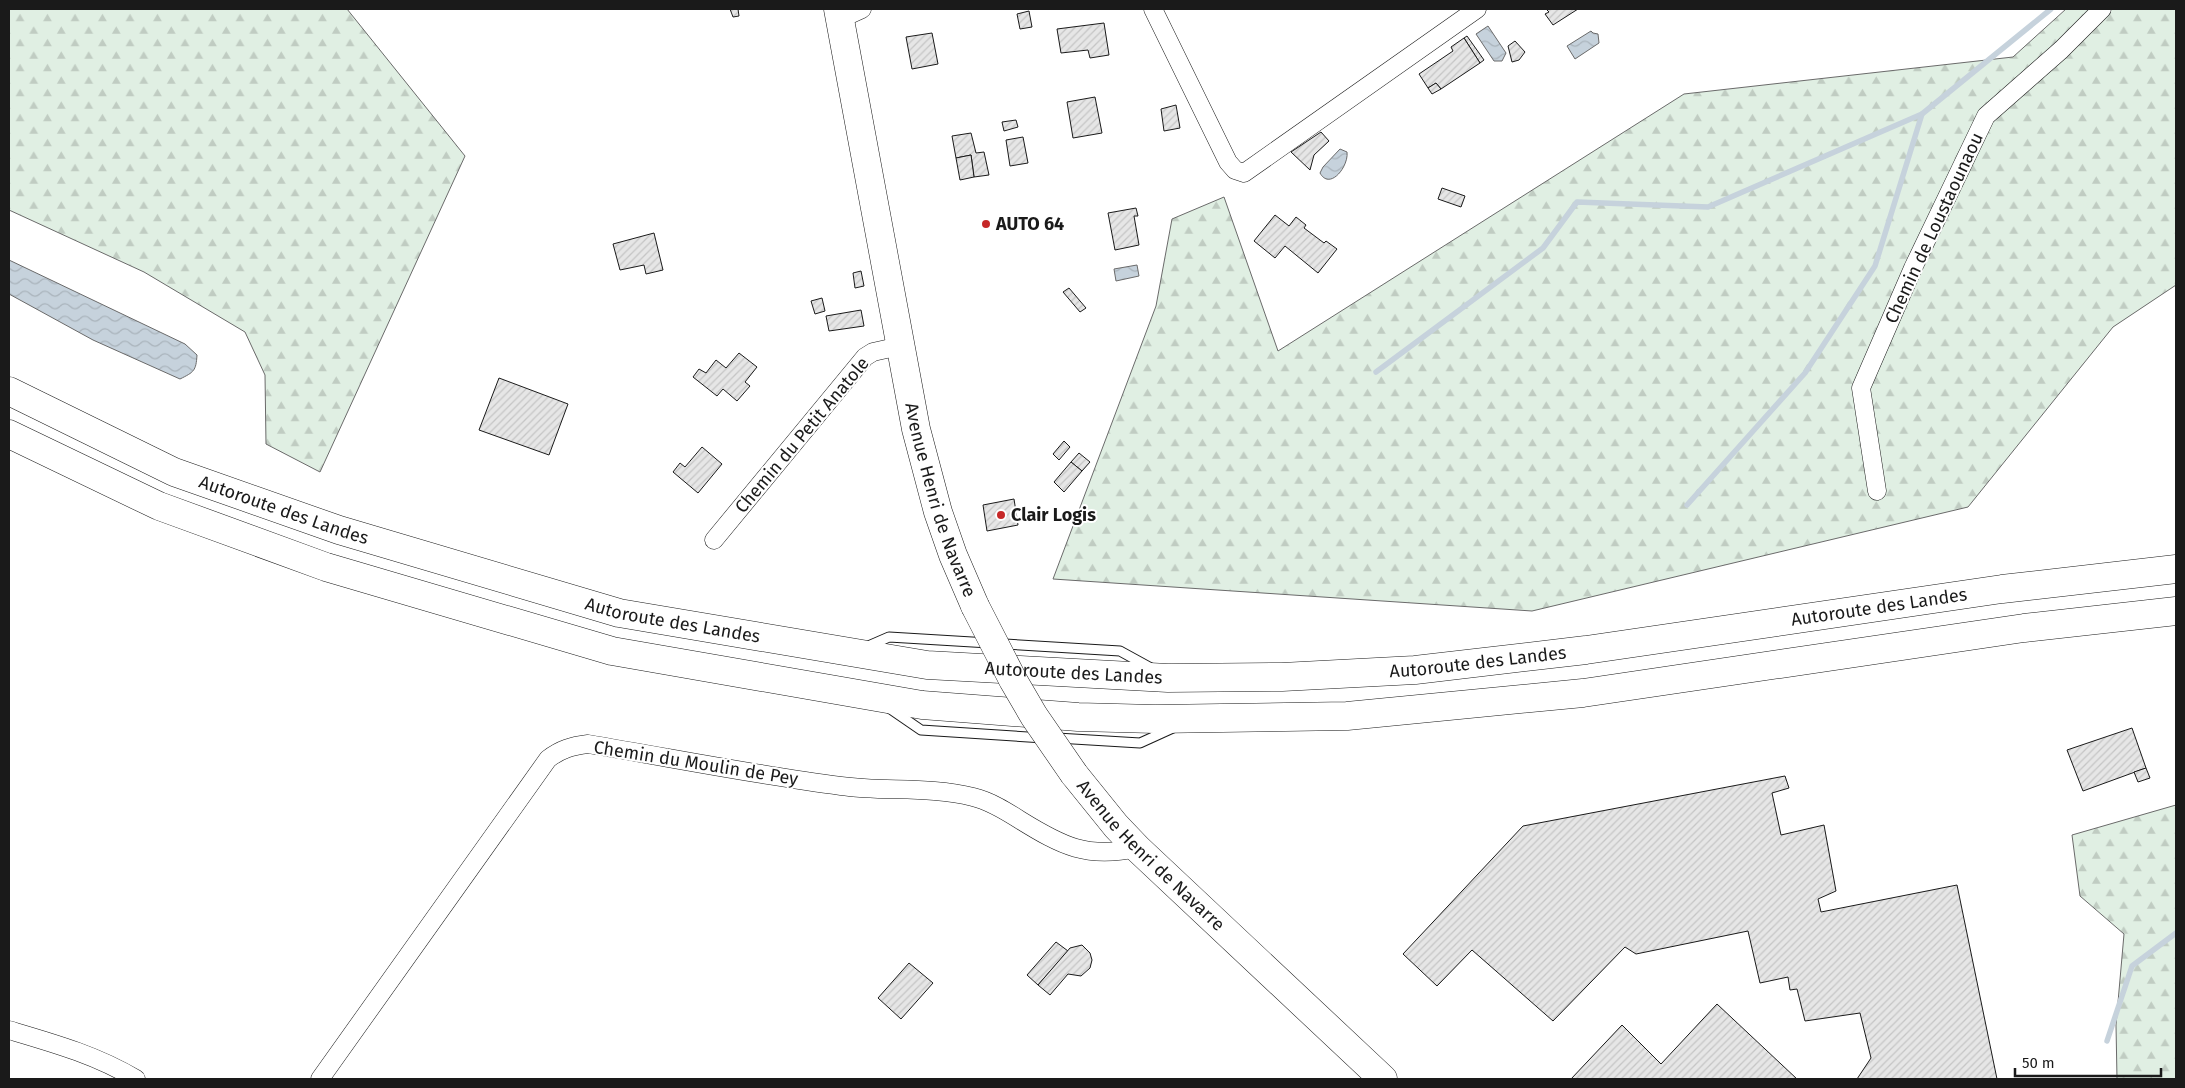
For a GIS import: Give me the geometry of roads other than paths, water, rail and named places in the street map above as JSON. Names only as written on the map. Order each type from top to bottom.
[{"type":"main road","name":"Avenue Henri de Navarre","points":[[847,12],[900,346],[916,429],[938,512],[975,606],[1017,687],[1074,774],[1116,826],[1137,848],[1383,1079]]},
{"type":"main road","name":"Autoroute des Landes","points":[[9,391],[174,472],[339,530],[619,613],[927,665],[1168,678],[1415,670],[1605,648],[2002,589],[2176,569]]},
{"type":"main road","points":[[9,434],[159,506],[326,567],[612,651],[922,704],[1078,717],[1191,719],[1347,716],[1529,699],[2024,628],[2176,611]]},
{"type":"street","points":[[1153,9],[1228,162],[1235,170],[1244,173],[1478,9]]},
{"type":"street","name":"Chemin de Loustaounaou","points":[[1877,492],[1860,388],[1913,268],[1986,116],[2062,50],[2102,9]]},
{"type":"street","name":"Chemin du Petit Anatole","points":[[714,540],[865,357],[872,352],[900,346]]},
{"type":"street","name":"Chemin du Moulin de Pey","points":[[320,1079],[548,758],[559,750],[573,746],[588,744],[843,786],[966,796],[1004,810],[1047,836],[1078,850],[1117,852],[1137,848]]},
{"type":"street","points":[[9,1030],[66,1046],[114,1066],[136,1079]]},
{"type":"water","points":[[1488,26],[1506,53],[1502,61],[1494,61],[1476,34]]},
{"type":"water","points":[[1591,31],[1598,34],[1599,43],[1575,59],[1567,46]]},
{"type":"water","points":[[1340,149],[1347,152],[1347,158],[1342,170],[1333,178],[1324,178],[1320,173],[1323,167]]},
{"type":"water","points":[[9,260],[185,344],[197,355],[196,365],[188,375],[180,379],[93,340],[9,294]]},
{"type":"water","points":[[1137,265],[1139,276],[1116,281],[1114,269]]},
{"type":"waterway","points":[[1687,505],[1805,373],[1875,266],[1922,114],[2051,9]]},
{"type":"waterway","points":[[1376,372],[1543,248],[1577,202],[1708,207],[1922,114]]},
{"type":"waterway","points":[[2107,1041],[2132,966],[2176,933]]},
{"type":"place","name":"AUTO 64","points":[[986,224]]},
{"type":"place","name":"Clair Logis","points":[[1001,515]]}]
